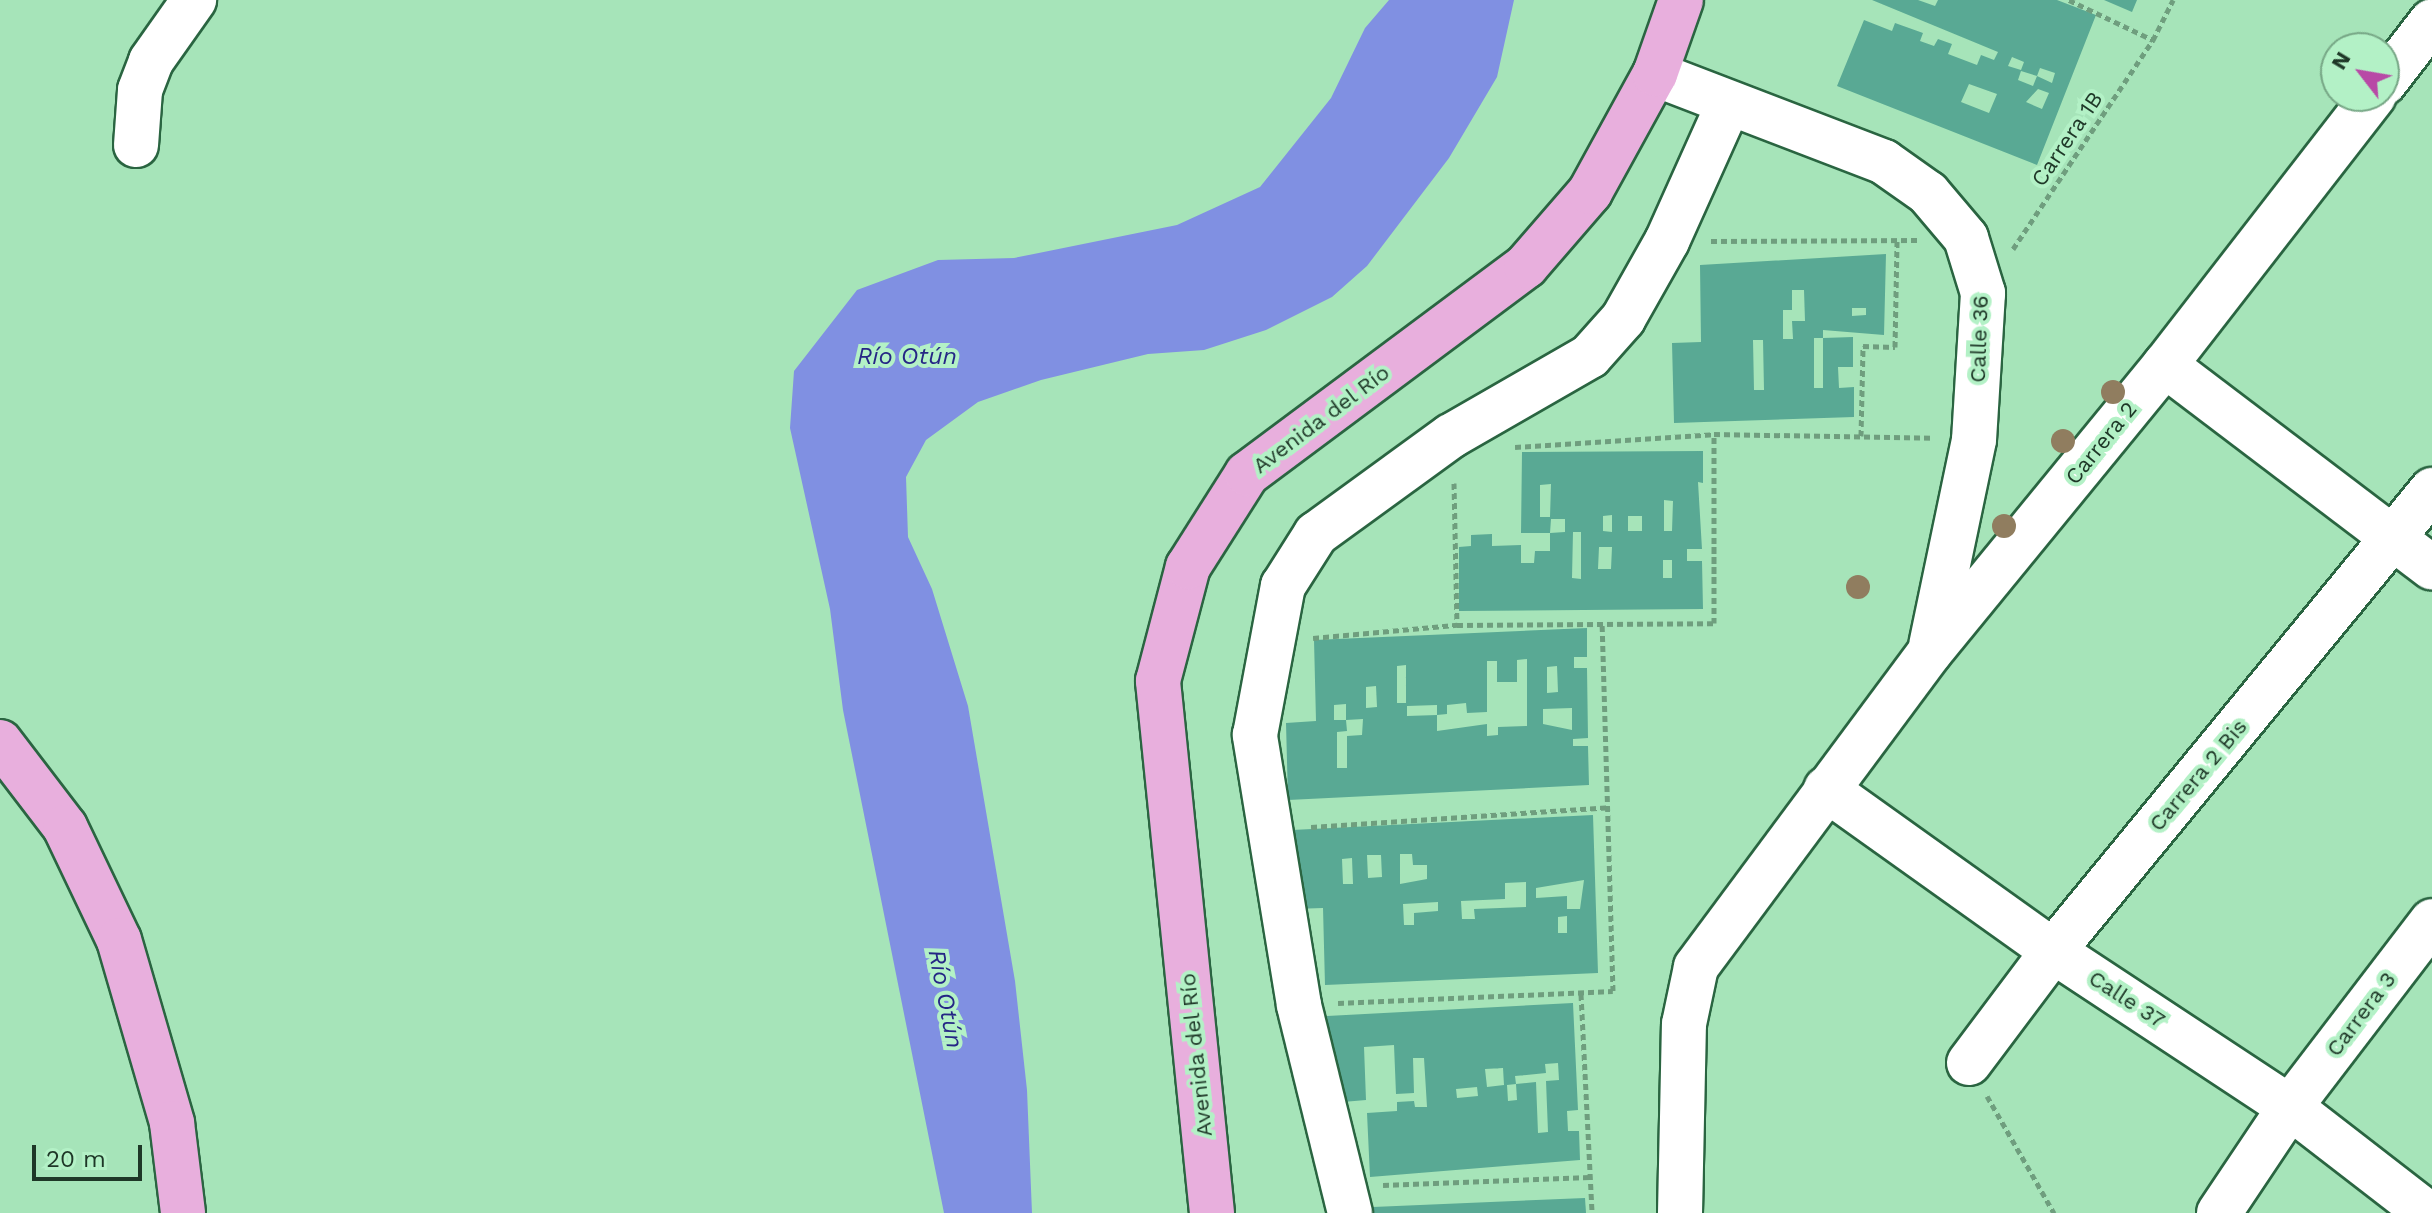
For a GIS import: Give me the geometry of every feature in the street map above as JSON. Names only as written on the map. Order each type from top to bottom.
[{"type":"main road","name":"Avenida del Río","points":[[1212,1213],[1158,681],[1188,567],[1247,474],[1526,266],[1590,192],[1655,74],[1681,0]]},
{"type":"main road","points":[[0,742],[65,827],[119,940],[172,1123],[183,1213]]},
{"type":"street","points":[[136,145],[140,90],[151,61],[194,0]]},
{"type":"street","points":[[2400,62],[2432,21]]},
{"type":"street","name":"Calle 36","points":[[1655,74],[1884,162],[1928,193],[1966,238],[1983,293],[1974,440],[1930,652]]},
{"type":"street","points":[[1347,1200],[1299,1005],[1255,735],[1269,641],[1283,586],[1316,534],[1451,436],[1590,356],[1623,319],[1667,241],[1729,103]]},
{"type":"street","name":"Carrera 2","points":[[1680,1213],[1684,1024],[1696,967],[1930,652],[2165,365],[2362,112]]},
{"type":"street","points":[[2165,365],[2432,568]]},
{"type":"street","name":"Carrera 2 Bis","points":[[1969,1063],[2053,951],[2432,490]]},
{"type":"street","name":"Calle 37","points":[[1826,789],[2053,951],[2290,1107],[2427,1213]]},
{"type":"street","name":"Carrera 3","points":[[2219,1213],[2290,1107],[2432,921]]},
{"type":"path","points":[[2069,0],[2153,40]]},
{"type":"path","name":"Carrera 1B","points":[[1983,293],[2153,40],[2173,0]]},
{"type":"path","points":[[1667,241],[1966,238]]},
{"type":"path","points":[[1861,436],[1863,346],[1895,347],[1897,241]]},
{"type":"path","points":[[1269,641],[1457,625],[1714,623],[1714,434]]},
{"type":"path","points":[[1499,448],[1714,434],[1974,440]]},
{"type":"path","points":[[1454,467],[1457,625]]},
{"type":"path","points":[[1299,1005],[1613,991],[1602,623]]},
{"type":"path","points":[[1269,830],[1609,807]]},
{"type":"path","points":[[1581,994],[1592,1213]]},
{"type":"path","points":[[1969,1063],[2054,1213]]},
{"type":"path","points":[[1347,1200],[1590,1177]]},
{"type":"water","name":"Río Otún","points":[[1389,0],[1514,0],[1497,77],[1449,158],[1367,266],[1332,297],[1266,330],[1204,350],[1148,354],[1041,380],[978,402],[926,440],[906,477],[908,537],[932,589],[968,706],[1015,981],[1027,1090],[1032,1213],[944,1213],[843,710],[830,609],[790,428],[794,371],[857,290],[938,260],[1014,258],[1177,225],[1260,187],[1331,98],[1365,28]]},
{"type":"building","points":[[1872,0],[1918,0],[1935,6],[1938,0],[2057,0],[2096,15],[2037,165],[1837,86],[1864,20],[1892,31],[1895,23],[1923,33],[1920,41],[1934,46],[1938,39],[1952,44],[1948,54],[1977,65],[1981,55],[1994,60],[1998,52]],"holes":[[[2012,57],[2024,62],[2021,70],[2008,66]],[[2040,68],[2055,73],[2052,83],[2037,76]],[[2021,71],[2037,76],[2033,86],[2018,80]],[[1969,84],[1997,94],[1989,113],[1961,102]],[[2038,89],[2049,93],[2042,109],[2026,102]]]},
{"type":"building","points":[[2104,0],[2137,0],[2132,12]]},
{"type":"building","points":[[1886,254],[1884,335],[1823,330],[1823,338],[1853,337],[1853,367],[1838,367],[1839,388],[1854,387],[1854,417],[1674,423],[1672,343],[1701,342],[1700,265]],"holes":[[[1792,290],[1804,290],[1805,321],[1792,321],[1793,339],[1783,339],[1783,310],[1792,310]],[[1852,308],[1866,308],[1866,315],[1852,316]],[[1814,338],[1823,338],[1823,388],[1814,388]],[[1753,340],[1763,340],[1764,390],[1754,390]]]},
{"type":"building","points":[[1703,451],[1703,483],[1698,482],[1702,549],[1687,549],[1687,561],[1702,561],[1703,609],[1459,611],[1459,547],[1471,546],[1471,535],[1492,534],[1492,546],[1521,545],[1521,563],[1534,563],[1535,551],[1550,551],[1550,533],[1521,533],[1522,452]],"holes":[[[1551,484],[1550,517],[1540,517],[1540,485]],[[1664,500],[1673,501],[1672,531],[1664,531]],[[1612,515],[1612,532],[1603,531],[1603,516]],[[1628,516],[1642,516],[1642,531],[1628,531]],[[1551,519],[1565,519],[1565,532],[1550,533]],[[1573,532],[1581,532],[1581,579],[1572,578]],[[1599,547],[1612,547],[1611,569],[1598,569]],[[1663,560],[1672,560],[1672,578],[1663,578]]]},
{"type":"building","points":[[1587,628],[1587,657],[1574,657],[1574,668],[1587,668],[1588,738],[1573,739],[1573,746],[1588,746],[1589,785],[1288,800],[1286,723],[1316,721],[1314,640]],"holes":[[[1527,659],[1527,726],[1498,727],[1498,735],[1487,736],[1487,724],[1437,731],[1437,715],[1447,714],[1447,705],[1466,703],[1467,713],[1487,712],[1487,661],[1497,661],[1497,682],[1517,682],[1517,660]],[[1406,665],[1406,703],[1397,703],[1397,666]],[[1557,666],[1558,692],[1547,693],[1547,667]],[[1376,686],[1377,707],[1366,708],[1366,687]],[[1346,704],[1346,720],[1334,720],[1334,705]],[[1437,705],[1437,715],[1407,716],[1407,706]],[[1572,708],[1572,730],[1543,724],[1543,709]],[[1363,719],[1362,735],[1347,736],[1347,768],[1337,768],[1337,732],[1347,731],[1346,720]]]},
{"type":"building","points":[[1593,815],[1598,973],[1325,985],[1323,908],[1293,909],[1292,830]],"holes":[[[1400,854],[1412,854],[1413,865],[1427,865],[1427,879],[1400,884]],[[1367,855],[1381,855],[1382,877],[1368,878]],[[1352,858],[1353,884],[1343,884],[1342,859]],[[1584,880],[1580,909],[1567,909],[1567,896],[1536,898],[1536,888]],[[1526,882],[1526,907],[1474,909],[1475,919],[1462,919],[1461,901],[1505,899],[1505,883]],[[1438,902],[1438,911],[1414,913],[1414,925],[1404,925],[1403,904]],[[1567,916],[1567,933],[1558,933],[1558,917]]]},
{"type":"building","points":[[1573,1003],[1578,1110],[1567,1111],[1568,1131],[1579,1131],[1580,1160],[1370,1177],[1367,1113],[1397,1111],[1397,1102],[1414,1101],[1415,1107],[1427,1107],[1424,1058],[1413,1058],[1414,1093],[1396,1094],[1394,1045],[1364,1047],[1366,1100],[1331,1103],[1327,1016]],"holes":[[[1558,1063],[1559,1080],[1546,1081],[1548,1132],[1538,1133],[1536,1082],[1516,1084],[1515,1076],[1546,1073],[1545,1064]],[[1503,1068],[1504,1085],[1487,1087],[1485,1069]],[[1516,1084],[1517,1100],[1508,1101],[1507,1085]],[[1477,1087],[1478,1096],[1457,1098],[1456,1089]]]},
{"type":"building","points":[[1585,1198],[1586,1213],[1373,1213],[1373,1207]]}]
